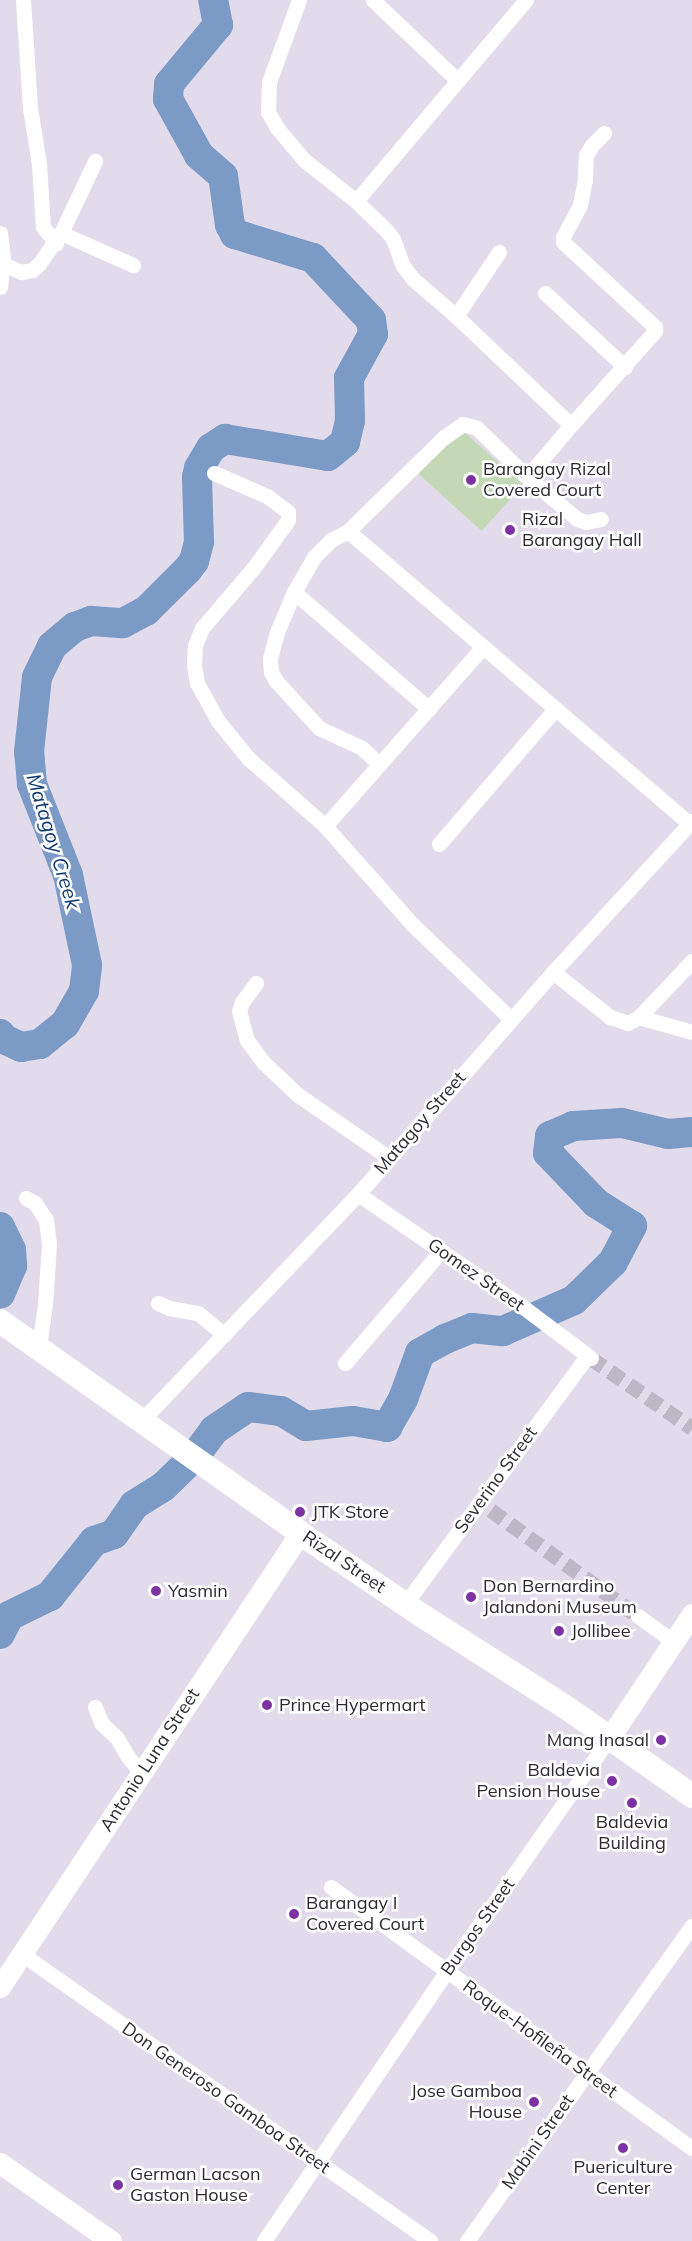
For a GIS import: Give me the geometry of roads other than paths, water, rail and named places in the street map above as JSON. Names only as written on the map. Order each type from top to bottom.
[{"type":"main road","name":"Rizal Street","points":[[0,1322],[39,1347],[405,1605],[610,1737],[692,1796]]},
{"type":"street","points":[[23,0],[30,108],[39,164],[43,227],[58,238],[133,265]]},
{"type":"street","points":[[299,0],[269,82],[268,112],[278,129],[298,153],[356,201],[393,239],[403,266],[412,279],[456,316],[571,425]]},
{"type":"street","points":[[373,0],[458,81]]},
{"type":"street","points":[[356,201],[526,0]]},
{"type":"street","points":[[527,477],[571,425],[653,336],[655,327],[563,242],[563,237],[580,205],[586,155],[604,133]]},
{"type":"street","points":[[3,264],[21,272],[32,270],[58,238],[95,161]]},
{"type":"street","points":[[0,233],[3,264],[0,287]]},
{"type":"street","points":[[456,316],[499,252]]},
{"type":"street","points":[[545,293],[625,367]]},
{"type":"street","points":[[379,764],[362,748],[319,728],[282,688],[271,672],[270,659],[277,632],[294,592],[314,557],[331,540],[348,531],[443,438],[463,424],[477,428],[527,477],[577,519],[586,522],[601,519]]},
{"type":"street","points":[[214,473],[282,506],[288,512],[288,520],[255,566],[202,628],[195,645],[194,665],[197,682],[218,721],[248,758],[325,826],[413,925],[512,1019]]},
{"type":"street","points":[[348,531],[555,709],[691,822]]},
{"type":"street","points":[[294,592],[429,709]]},
{"type":"street","points":[[325,826],[483,647]]},
{"type":"street","points":[[439,844],[555,709]]},
{"type":"street","name":"Matagoy Street","points":[[142,1420],[358,1194],[388,1157],[553,972],[691,822]]},
{"type":"street","points":[[553,972],[610,1017],[628,1023],[639,1017],[692,961]]},
{"type":"street","points":[[256,983],[239,1011],[248,1040],[264,1063],[298,1095],[388,1157]]},
{"type":"street","points":[[639,1017],[692,1032]]},
{"type":"street","name":"Gomez Street","points":[[358,1194],[523,1307],[589,1357]]},
{"type":"street","points":[[26,1198],[35,1203],[46,1220],[49,1244],[45,1304],[39,1347]]},
{"type":"street","points":[[345,1363],[441,1251]]},
{"type":"street","points":[[158,1303],[169,1308],[198,1313],[224,1335]]},
{"type":"street","name":"Severino Street","points":[[405,1605],[486,1506],[589,1357]]},
{"type":"street","name":"Antonio Luna Street","points":[[0,1987],[300,1533]]},
{"type":"street","name":"Burgos Street","points":[[264,2241],[692,1614]]},
{"type":"street","points":[[638,1616],[674,1642]]},
{"type":"street","points":[[95,1707],[102,1724],[117,1738],[128,1757],[142,1773]]},
{"type":"street","name":"Roque-Hofileña Street","points":[[331,1887],[692,2148]]},
{"type":"street","name":"Mabini Street","points":[[467,2241],[692,1926]]},
{"type":"street","name":"Don Generoso Gamboa Street","points":[[22,1954],[430,2241]]},
{"type":"street","points":[[0,2163],[111,2241]]},
{"type":"waterway","name":"Matagoy Creek","points":[[0,1034],[4,1039],[21,1047],[40,1044],[65,1024],[84,991],[87,965],[68,875],[32,784],[29,752],[37,677],[52,646],[75,627],[91,621],[123,623],[146,611],[188,569],[194,561],[199,542],[197,477],[199,468],[211,448],[225,439],[328,456],[345,442],[350,421],[349,378],[373,334],[371,320],[313,258],[235,234],[230,225],[223,176],[199,155],[168,99],[169,84],[218,25],[213,0]]},
{"type":"waterway","points":[[0,1634],[9,1616],[50,1596],[94,1541],[114,1534],[134,1505],[163,1487],[194,1457],[214,1430],[248,1407],[281,1411],[306,1426],[353,1421],[387,1427],[403,1399],[420,1353],[472,1328],[503,1331],[574,1300],[613,1262],[632,1226],[596,1203],[548,1153],[550,1136],[573,1126],[622,1123],[668,1134],[692,1132]]},
{"type":"waterway","name":"Matagoy Creek","points":[[0,1227],[11,1250],[12,1266],[0,1294]]},
{"type":"tunnel","points":[[591,1358],[692,1428]]},
{"type":"tunnel","points":[[491,1510],[638,1616]]},
{"type":"place","name":"Barangay Rizal Covered Court","points":[[471,480]]},
{"type":"place","name":"Rizal Barangay Hall","points":[[510,530]]},
{"type":"place","name":"JTK Store","points":[[300,1512]]},
{"type":"place","name":"Yasmin","points":[[156,1591]]},
{"type":"place","name":"Don Bernardino Jalandoni Museum","points":[[471,1597]]},
{"type":"place","name":"Jollibee","points":[[559,1631]]},
{"type":"place","name":"Prince Hypermart","points":[[267,1705]]},
{"type":"place","name":"Mang Inasal","points":[[661,1740]]},
{"type":"place","name":"Baldevia Pension House","points":[[612,1781]]},
{"type":"place","name":"Baldevia Building","points":[[632,1803]]},
{"type":"place","name":"Barangay I Covered Court","points":[[294,1914]]},
{"type":"place","name":"Jose Gamboa House","points":[[534,2102]]},
{"type":"place","name":"Puericulture Center","points":[[623,2148]]},
{"type":"place","name":"German Lacson Gaston House","points":[[118,2185]]}]
